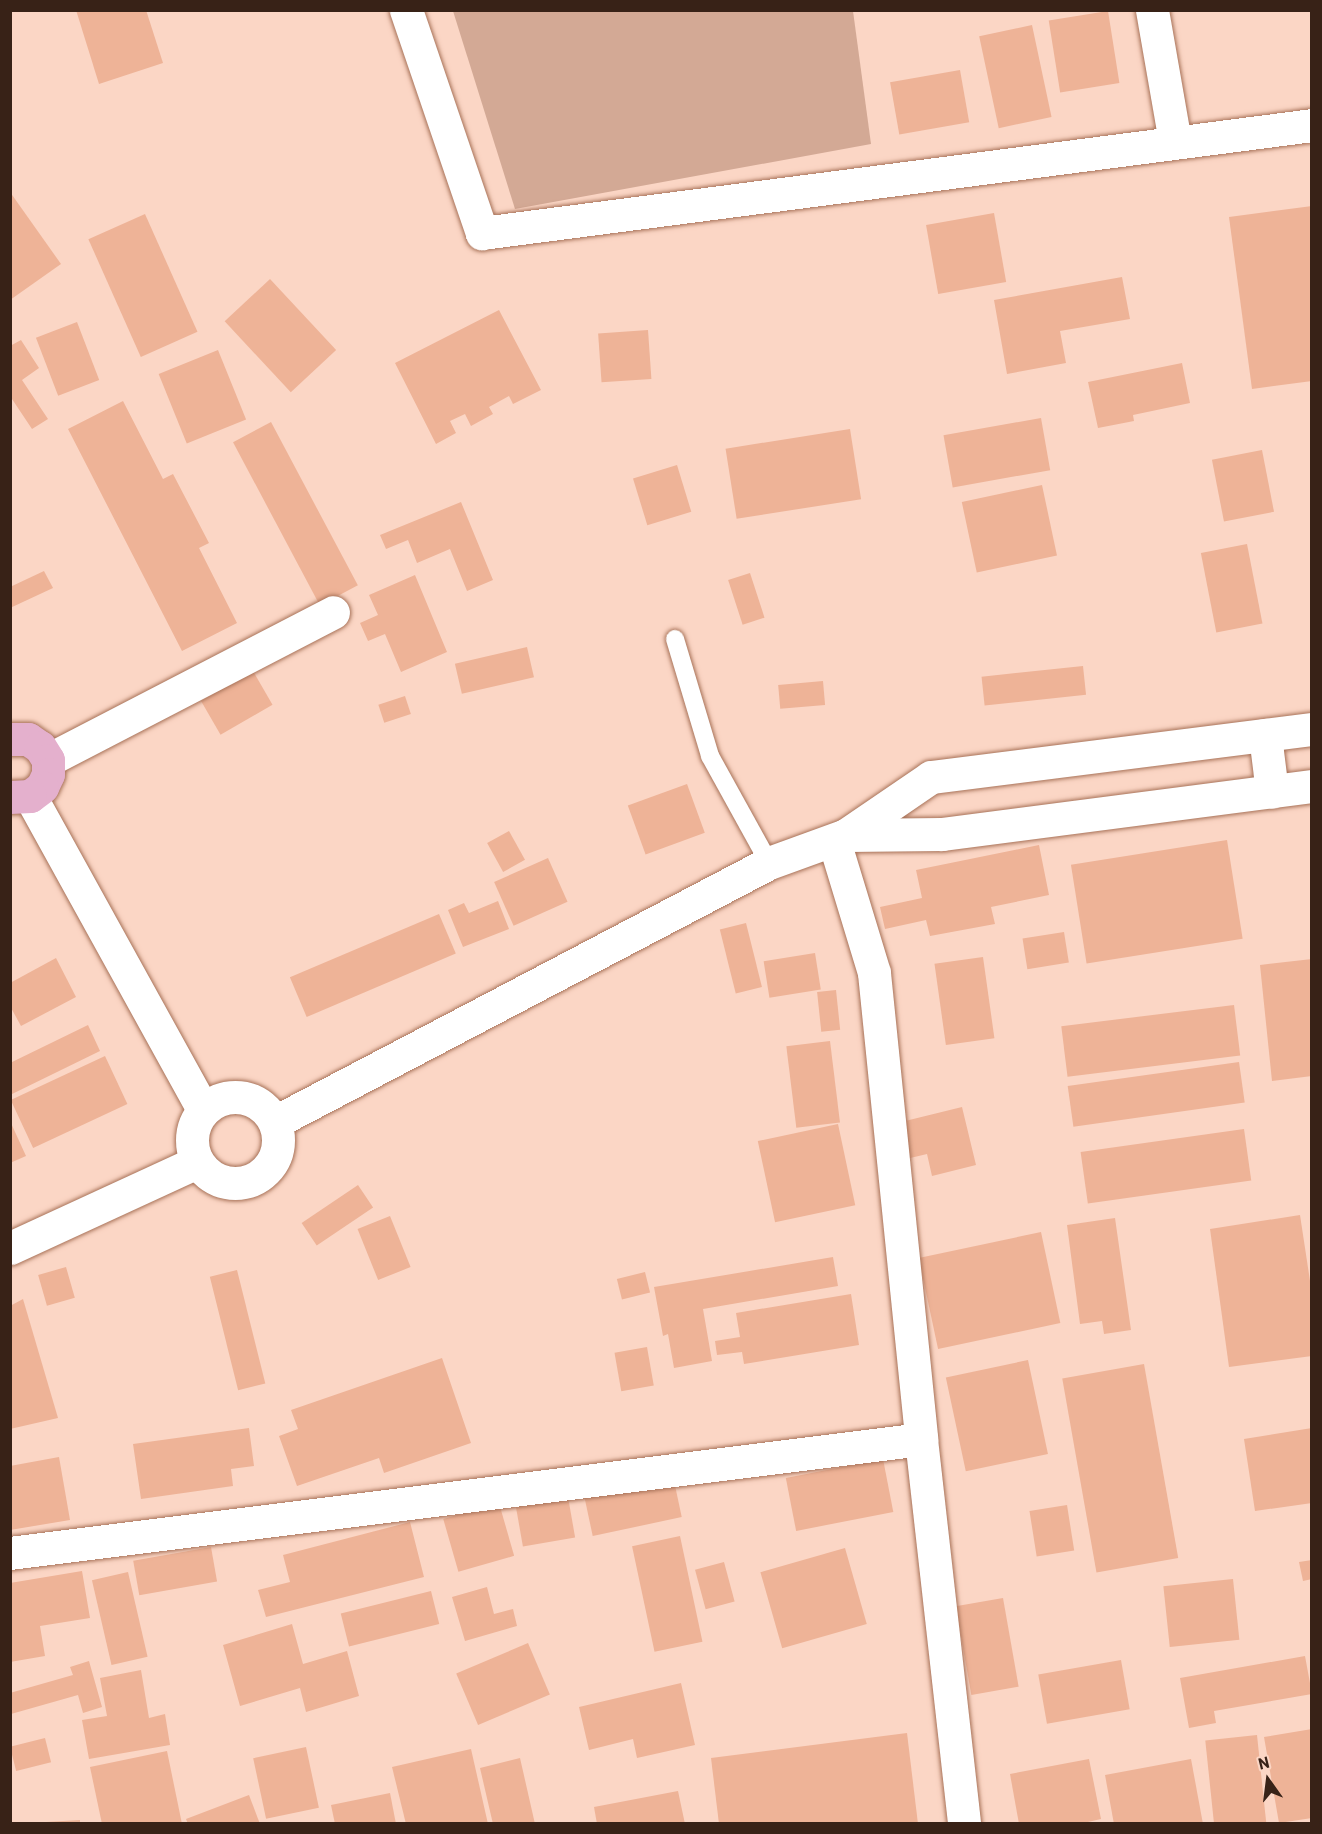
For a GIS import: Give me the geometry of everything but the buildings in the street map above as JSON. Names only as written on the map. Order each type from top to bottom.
[{"type":"main road","points":[[10,739],[28,739],[40,747],[48,760],[48,774],[42,787],[20,796]]},
{"type":"street","points":[[406,10],[482,233],[1311,125]]},
{"type":"street","points":[[1152,10],[1175,142]]},
{"type":"street","points":[[48,760],[333,612]]},
{"type":"street","points":[[275,1122],[770,863],[840,838],[931,777],[1311,729]]},
{"type":"street","points":[[1265,735],[1272,792]]},
{"type":"street","points":[[840,838],[942,834],[1311,786]]},
{"type":"street","points":[[20,796],[203,1110]]},
{"type":"street","points":[[840,838],[874,973],[921,1438],[964,1824]]},
{"type":"street","points":[[234,1096],[250,1099],[265,1108],[275,1122],[278,1136],[277,1151],[271,1164],[261,1174],[248,1181],[233,1183],[219,1180],[206,1173],[197,1162],[192,1149],[191,1135],[195,1121],[203,1110],[217,1100],[234,1096]]},
{"type":"street","points":[[10,1248],[197,1162]]},
{"type":"street","points":[[10,1552],[921,1438]]},
{"type":"lane","points":[[675,639],[710,756],[770,863]]},
{"type":"shaded area","points":[[453,11],[853,11],[871,144],[515,209]]}]
